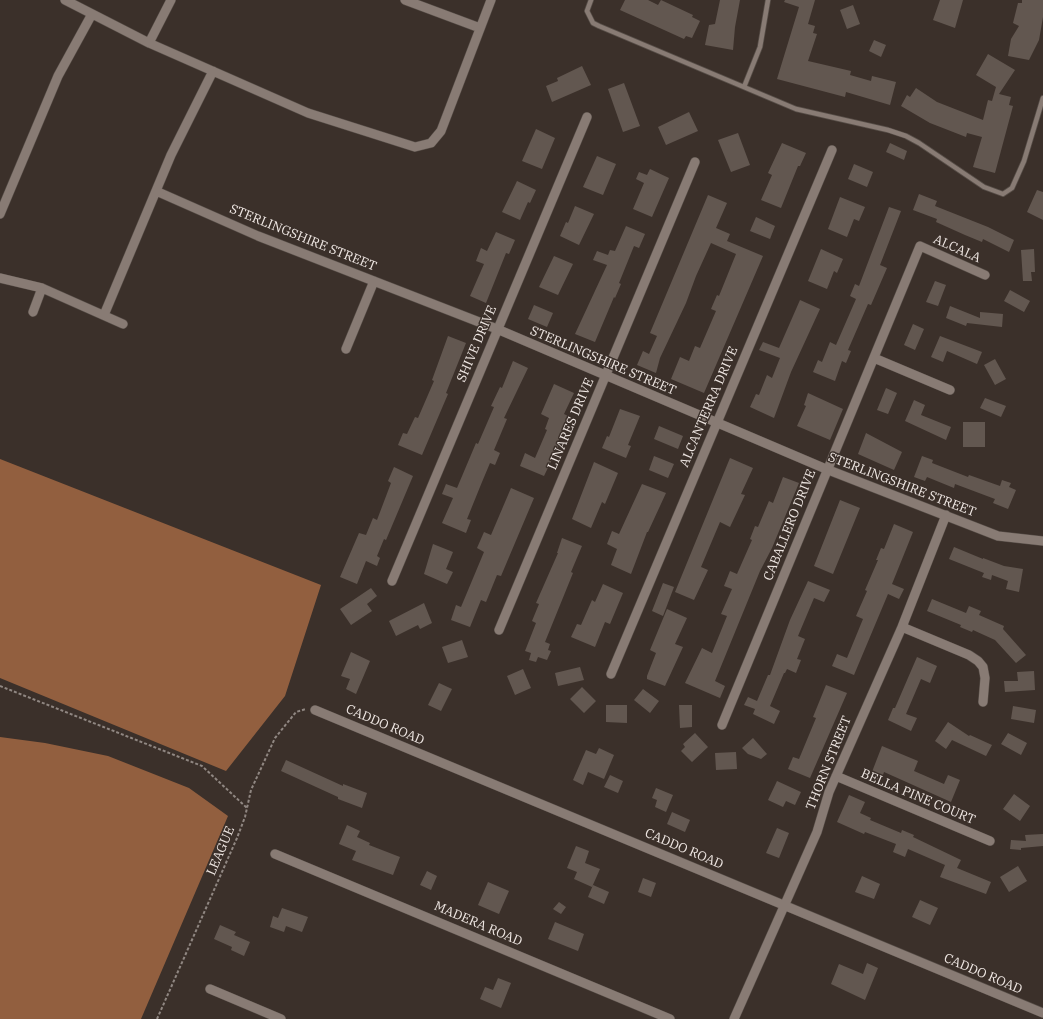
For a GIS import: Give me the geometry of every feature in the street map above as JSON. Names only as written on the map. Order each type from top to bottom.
[{"type":"street","points":[[64,0],[149,43],[308,113],[415,147],[431,143],[441,131],[491,0]]},
{"type":"street","points":[[149,43],[170,0]]},
{"type":"street","points":[[405,0],[480,28]]},
{"type":"street","points":[[0,214],[58,76],[92,14]]},
{"type":"street","points":[[104,316],[171,155],[213,71]]},
{"type":"street","name":"SHIVE DRIVE","points":[[392,581],[587,116]]},
{"type":"street","name":"ALCANTERRA DRIVE","points":[[611,674],[832,150]]},
{"type":"street","name":"LINARES DRIVE","points":[[499,630],[695,162]]},
{"type":"street","name":"STERLINGSHIRE STREET","points":[[156,191],[258,236],[497,329],[826,469],[998,536],[1043,541]]},
{"type":"street","name":"ALCALA","points":[[920,246],[985,275]]},
{"type":"street","name":"CABALLERO DRIVE","points":[[722,725],[826,469],[920,246]]},
{"type":"street","points":[[0,278],[42,288],[124,324]]},
{"type":"street","points":[[346,349],[374,281]]},
{"type":"street","points":[[33,312],[42,288]]},
{"type":"street","points":[[874,358],[950,390]]},
{"type":"street","name":"THORN STREET","points":[[734,1019],[817,832],[829,792],[902,627],[946,515]]},
{"type":"street","points":[[902,627],[969,655],[978,661],[983,667],[985,678],[984,702]]},
{"type":"street","name":"CADDO ROAD","points":[[315,710],[1043,1013]]},
{"type":"street","name":"BELLA PINE COURT","points":[[836,776],[990,841]]},
{"type":"street","name":"MADERA ROAD","points":[[275,854],[670,1019]]},
{"type":"street","points":[[210,989],[281,1019]]},
{"type":"lane","points":[[591,0],[587,11],[593,22],[599,26],[796,109],[888,130],[906,136],[919,143],[984,187],[1003,194],[1012,188],[1024,161],[1043,98]]},
{"type":"lane","points":[[744,87],[760,47],[768,0]]},
{"type":"path","points":[[0,686],[202,766],[247,808]]},
{"type":"path","name":"LEAGUE","points":[[157,1019],[237,838],[251,790],[275,738],[296,712],[306,708],[315,710]]},
{"type":"shaded area","points":[[0,459],[321,585],[285,696],[226,771],[0,678]]},
{"type":"shaded area","points":[[0,737],[45,743],[108,756],[189,788],[228,816],[141,1019],[0,1019]]},
{"type":"building","points":[[625,0],[648,0],[658,5],[661,0],[693,15],[692,17],[700,21],[692,38],[686,36],[684,39],[620,10]]},
{"type":"building","points":[[720,0],[740,0],[735,27],[733,50],[705,45],[709,25],[715,24]]},
{"type":"building","points":[[785,0],[815,0],[808,24],[815,26],[813,33],[817,34],[808,61],[851,71],[850,75],[871,81],[872,76],[896,82],[890,105],[846,92],[845,97],[777,79],[799,7],[784,2]]},
{"type":"building","points":[[940,0],[963,0],[955,28],[933,20]]},
{"type":"building","points":[[1022,0],[1043,0],[1043,17],[1039,40],[1029,60],[1008,56],[1011,39],[1019,26],[1013,23],[1018,3],[1022,3]]},
{"type":"building","points":[[853,5],[860,24],[847,29],[840,10]]},
{"type":"building","points":[[874,40],[886,45],[881,57],[869,51]]},
{"type":"building","points":[[988,54],[1015,70],[999,94],[1011,97],[1009,105],[1013,106],[995,173],[973,167],[982,137],[967,133],[966,137],[930,123],[901,106],[907,95],[910,97],[916,88],[937,102],[983,120],[988,100],[992,101],[996,87],[976,75]]},
{"type":"building","points":[[582,66],[591,85],[552,102],[546,86],[558,81],[557,78]]},
{"type":"building","points":[[624,83],[640,126],[623,132],[608,89]]},
{"type":"building","points":[[689,112],[698,131],[666,145],[658,127]]},
{"type":"building","points":[[536,129],[555,138],[542,169],[522,161]]},
{"type":"building","points":[[738,133],[750,165],[731,172],[718,140]]},
{"type":"building","points":[[782,143],[806,153],[800,166],[798,166],[781,208],[761,200],[772,175],[768,173]]},
{"type":"building","points":[[890,143],[907,151],[904,160],[886,152]]},
{"type":"building","points":[[597,156],[616,164],[603,195],[583,187]]},
{"type":"building","points":[[854,164],[873,172],[867,187],[848,179]]},
{"type":"building","points":[[650,169],[669,178],[652,217],[633,209],[644,183],[636,179],[639,172],[647,175]]},
{"type":"building","points":[[517,181],[536,190],[530,203],[528,202],[520,220],[502,212]]},
{"type":"building","points":[[1037,190],[1043,192],[1043,220],[1027,212]]},
{"type":"building","points":[[919,194],[937,201],[935,206],[988,227],[1014,240],[1009,252],[983,239],[982,242],[965,235],[936,222],[937,219],[913,210]]},
{"type":"building","points":[[708,195],[727,203],[716,228],[730,234],[727,241],[763,256],[704,393],[671,379],[680,357],[689,361],[695,346],[700,348],[716,311],[711,309],[717,295],[719,296],[736,254],[711,243],[686,303],[660,358],[656,373],[637,365],[643,351],[649,354],[657,336],[650,333]]},
{"type":"building","points":[[840,197],[865,207],[859,221],[854,219],[847,237],[828,229]]},
{"type":"building","points":[[575,206],[594,214],[579,245],[560,236],[566,222],[568,223]]},
{"type":"building","points":[[889,207],[901,211],[880,265],[887,268],[871,305],[868,304],[848,350],[851,351],[846,363],[842,361],[835,381],[813,372],[818,360],[822,362],[830,342],[836,345],[856,299],[850,296],[855,284],[859,286]]},
{"type":"building","points":[[756,217],[775,226],[770,239],[750,231]]},
{"type":"building","points":[[626,226],[645,234],[639,248],[634,246],[619,283],[621,284],[595,342],[575,334],[607,265],[593,260],[597,251],[608,255],[610,250],[615,251]]},
{"type":"building","points":[[496,232],[515,240],[509,254],[506,253],[486,303],[470,296],[484,264],[476,261],[481,248],[487,251]]},
{"type":"building","points":[[821,249],[843,259],[837,273],[834,271],[827,289],[808,281]]},
{"type":"building","points":[[1034,249],[1035,272],[1031,272],[1032,281],[1023,281],[1021,250]]},
{"type":"building","points":[[554,256],[573,264],[558,295],[539,287]]},
{"type":"building","points":[[935,281],[946,285],[938,306],[926,302]]},
{"type":"building","points":[[1010,290],[1030,301],[1024,312],[1004,301]]},
{"type":"building","points":[[800,300],[820,309],[791,372],[774,418],[750,407],[756,394],[759,395],[767,375],[772,378],[780,358],[759,350],[763,342],[779,348]]},
{"type":"building","points":[[534,305],[553,313],[547,327],[528,319]]},
{"type":"building","points":[[950,306],[980,318],[980,312],[1003,314],[1002,327],[967,323],[966,326],[946,318]]},
{"type":"building","points":[[913,324],[924,329],[915,350],[904,345]]},
{"type":"building","points":[[448,336],[466,343],[446,393],[448,394],[422,455],[398,445],[403,433],[407,434],[415,417],[418,418],[434,381],[432,380]]},
{"type":"building","points":[[940,336],[982,352],[977,364],[947,351],[943,362],[931,357]]},
{"type":"building","points":[[995,359],[1006,379],[995,385],[984,365]]},
{"type":"building","points":[[513,361],[528,368],[504,418],[507,419],[494,450],[500,453],[495,465],[490,463],[467,519],[471,520],[466,533],[442,523],[453,498],[442,494],[446,484],[457,488],[476,443],[478,444],[494,407],[491,406],[500,387],[502,388]]},
{"type":"building","points":[[554,384],[574,393],[564,414],[568,416],[558,442],[560,443],[544,476],[520,466],[525,453],[535,458],[547,430],[545,429],[549,418],[541,414]]},
{"type":"building","points":[[886,388],[897,393],[888,414],[877,410]]},
{"type":"building","points":[[808,393],[843,409],[830,440],[797,426],[806,406],[804,405]]},
{"type":"building","points":[[985,398],[1006,406],[1001,417],[980,408]]},
{"type":"building","points":[[914,400],[925,405],[921,415],[951,427],[946,440],[905,421]]},
{"type":"building","points":[[620,409],[640,416],[628,445],[631,446],[626,458],[602,448],[607,436],[609,437]]},
{"type":"building","points":[[963,422],[985,422],[985,447],[963,447]]},
{"type":"building","points":[[659,426],[683,436],[678,449],[654,439]]},
{"type":"building","points":[[866,433],[902,452],[894,470],[858,454]]},
{"type":"building","points":[[654,456],[674,464],[668,478],[649,470]]},
{"type":"building","points":[[922,456],[933,460],[932,463],[968,477],[969,475],[1000,486],[1002,480],[1011,483],[1009,487],[1016,490],[1008,509],[993,503],[995,499],[955,484],[954,488],[927,477],[925,481],[914,477]]},
{"type":"building","points":[[730,458],[753,468],[741,494],[745,495],[730,527],[720,522],[701,567],[708,570],[694,600],[675,592]]},
{"type":"building","points":[[594,462],[618,473],[605,504],[602,502],[591,528],[572,519]]},
{"type":"building","points":[[394,467],[413,476],[386,540],[384,539],[377,556],[380,558],[377,566],[366,561],[357,584],[340,577],[359,533],[366,535],[373,518],[377,520],[391,483],[388,481]]},
{"type":"building","points":[[783,477],[799,483],[772,548],[760,571],[715,681],[725,686],[720,698],[685,683],[702,648],[712,653],[727,616],[721,614],[732,589],[724,586],[730,571],[737,574],[752,540],[750,539],[755,526],[758,527],[769,501],[773,503]]},
{"type":"building","points":[[642,484],[666,493],[647,532],[631,574],[611,565],[617,549],[607,544],[612,531],[619,534]]},
{"type":"building","points":[[511,488],[534,498],[501,576],[497,575],[486,602],[481,600],[470,627],[451,620],[456,605],[461,607],[484,552],[477,548],[484,532],[491,535]]},
{"type":"building","points":[[840,500],[860,508],[833,574],[814,566]]},
{"type":"building","points":[[894,524],[913,532],[892,584],[904,589],[899,599],[888,594],[854,675],[832,666],[837,654],[847,658],[863,619],[856,616],[867,591],[865,590],[878,560],[876,560],[881,548],[884,549]]},
{"type":"building","points":[[562,538],[582,546],[571,572],[573,573],[545,642],[550,644],[548,650],[551,651],[547,660],[538,657],[536,662],[529,660],[531,653],[525,651],[536,623],[532,621],[539,604],[536,603],[558,553]]},
{"type":"building","points":[[433,544],[453,552],[446,569],[453,572],[447,584],[424,574]]},
{"type":"building","points":[[954,547],[1004,566],[1023,569],[1019,592],[1006,589],[1008,581],[992,575],[991,580],[982,577],[984,573],[949,559]]},
{"type":"building","points":[[808,581],[830,590],[824,602],[814,598],[798,636],[805,639],[797,659],[801,660],[796,673],[787,669],[784,673],[770,706],[780,711],[774,724],[753,714],[755,709],[744,705],[748,697],[757,701],[768,675],[770,675],[790,620]]},
{"type":"building","points":[[663,583],[674,587],[663,616],[652,611]]},
{"type":"building","points":[[603,584],[623,593],[610,624],[605,622],[595,647],[571,637],[577,624],[581,625],[592,600],[595,602]]},
{"type":"building","points":[[371,588],[377,596],[367,604],[372,611],[351,625],[340,609]]},
{"type":"building","points":[[932,599],[966,613],[969,606],[981,611],[979,615],[1004,626],[1003,629],[1026,655],[1016,663],[995,640],[973,630],[972,632],[960,627],[961,625],[927,611]]},
{"type":"building","points":[[424,603],[432,623],[420,629],[418,625],[396,636],[389,621]]},
{"type":"building","points":[[667,609],[687,618],[675,644],[683,647],[665,686],[647,679],[647,676],[656,653],[650,650]]},
{"type":"building","points":[[462,640],[468,657],[448,663],[442,647]]},
{"type":"building","points":[[351,652],[370,661],[356,694],[346,689],[350,679],[341,676]]},
{"type":"building","points":[[917,657],[937,666],[930,683],[921,679],[906,714],[917,718],[911,731],[888,720],[893,708],[895,708]]},
{"type":"building","points":[[580,667],[584,680],[558,686],[555,673]]},
{"type":"building","points":[[523,669],[531,688],[515,695],[507,676]]},
{"type":"building","points":[[1034,671],[1035,690],[1005,692],[1004,681],[1018,681],[1017,672]]},
{"type":"building","points":[[439,683],[452,689],[441,711],[428,705]]},
{"type":"building","points":[[826,685],[847,693],[810,778],[788,769],[793,757],[799,759],[816,718],[813,717]]},
{"type":"building","points":[[582,687],[596,701],[584,713],[570,699]]},
{"type":"building","points":[[643,689],[659,701],[650,713],[634,700]]},
{"type":"building","points":[[606,705],[627,705],[627,723],[606,722]]},
{"type":"building","points":[[679,705],[692,705],[692,727],[680,728]]},
{"type":"building","points":[[1013,706],[1036,710],[1034,723],[1011,719]]},
{"type":"building","points":[[948,722],[969,736],[970,735],[992,745],[986,756],[952,740],[946,749],[935,741]]},
{"type":"building","points":[[695,733],[708,747],[692,762],[681,751],[685,747],[683,744]]},
{"type":"building","points":[[1008,733],[1027,743],[1021,755],[1001,744]]},
{"type":"building","points":[[753,738],[767,754],[761,759],[748,754],[742,748]]},
{"type":"building","points":[[882,746],[918,761],[914,771],[944,784],[948,775],[960,780],[951,802],[884,772],[881,781],[870,777]]},
{"type":"building","points":[[599,748],[614,755],[604,779],[588,772],[583,785],[573,780],[586,750],[596,754]]},
{"type":"building","points":[[736,752],[737,769],[716,770],[715,753]]},
{"type":"building","points":[[286,760],[343,786],[343,784],[367,793],[362,808],[338,799],[338,797],[281,771]]},
{"type":"building","points":[[610,775],[623,781],[618,793],[604,787]]},
{"type":"building","points":[[777,781],[801,792],[795,805],[786,801],[783,807],[768,800]]},
{"type":"building","points":[[656,788],[673,795],[666,812],[655,807],[657,800],[652,798]]},
{"type":"building","points":[[1014,794],[1030,806],[1020,821],[1003,809]]},
{"type":"building","points":[[849,795],[865,802],[860,813],[871,818],[870,820],[901,833],[902,830],[914,835],[913,837],[961,860],[957,868],[991,882],[986,894],[940,877],[945,865],[908,849],[905,857],[893,852],[896,844],[865,832],[864,834],[837,822]]},
{"type":"building","points":[[672,812],[690,820],[685,832],[667,824]]},
{"type":"building","points":[[347,825],[360,831],[357,837],[370,843],[369,845],[400,857],[393,875],[352,860],[356,851],[339,844]]},
{"type":"building","points":[[777,828],[789,833],[779,858],[766,853]]},
{"type":"building","points":[[1043,834],[1043,846],[1021,848],[1021,850],[1010,849],[1011,840],[1026,841],[1025,835]]},
{"type":"building","points":[[576,846],[589,851],[585,863],[600,869],[592,887],[574,879],[577,872],[567,868]]},
{"type":"building","points":[[1018,866],[1027,881],[1009,892],[1000,877]]},
{"type":"building","points":[[427,871],[437,876],[431,890],[420,885]]},
{"type":"building","points":[[862,876],[880,884],[874,899],[855,892]]},
{"type":"building","points":[[643,878],[656,883],[651,897],[638,892]]},
{"type":"building","points":[[488,882],[509,891],[499,914],[478,905]]},
{"type":"building","points":[[593,885],[609,892],[604,904],[588,897]]},
{"type":"building","points":[[920,900],[938,908],[930,925],[912,917]]},
{"type":"building","points":[[559,902],[566,907],[561,914],[553,909]]},
{"type":"building","points":[[282,908],[308,917],[302,932],[286,926],[284,932],[270,927],[273,916],[278,918]]},
{"type":"building","points":[[555,922],[584,934],[578,951],[548,939]]},
{"type":"building","points":[[220,925],[236,932],[234,935],[250,942],[244,956],[231,950],[232,947],[214,939]]},
{"type":"building","points":[[867,963],[878,968],[865,1000],[831,984],[839,964],[863,974]]},
{"type":"building","points":[[498,978],[511,983],[501,1008],[480,999],[485,987],[493,990]]}]
